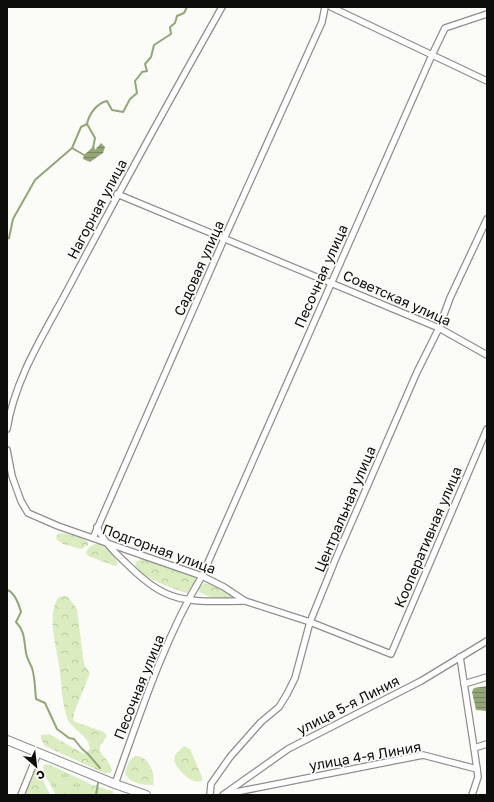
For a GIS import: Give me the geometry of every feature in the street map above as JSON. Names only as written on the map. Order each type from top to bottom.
[{"type":"main road","points":[[7,740],[114,784],[146,795]]},
{"type":"street","name":"Нагорная улица","points":[[7,429],[8,419],[23,374],[117,194],[222,7]]},
{"type":"street","name":"Садовая улица","points":[[92,538],[322,22],[325,7]]},
{"type":"street","points":[[331,7],[487,81]]},
{"type":"street","name":"Песочная улица","points":[[114,784],[148,691],[188,599],[202,576],[432,54],[445,28],[487,14]]},
{"type":"street","name":"Советская улица","points":[[117,194],[439,328],[487,355]]},
{"type":"street","name":"Центральная улица","points":[[210,795],[211,784],[226,762],[261,722],[279,707],[287,694],[294,678],[310,622],[417,372],[439,328],[450,298],[487,219]]},
{"type":"street","name":"Кооперативная улица","points":[[391,654],[487,429]]},
{"type":"street","name":"Подгорная улица","points":[[7,450],[12,476],[21,501],[28,513],[58,526],[92,538],[106,541],[202,576],[224,587],[245,602],[310,622],[391,654]]},
{"type":"street","points":[[97,527],[106,541],[129,566],[152,586],[166,594],[188,599],[245,602]]},
{"type":"street","name":"улица 5-я Линия","points":[[223,795],[288,749],[421,681],[487,641]]},
{"type":"street","points":[[460,657],[478,777],[472,795]]},
{"type":"street","points":[[464,684],[487,678]]},
{"type":"street","points":[[474,748],[487,744]]},
{"type":"street","points":[[21,795],[38,753]]},
{"type":"street","name":"улица 4-я Линия","points":[[223,795],[423,755],[477,769]]},
{"type":"green space","points":[[60,533],[82,538],[88,542],[88,545],[81,549],[63,544],[56,539],[57,535]]},
{"type":"green space","points":[[99,543],[114,556],[117,565],[115,566],[88,556],[86,552],[88,549]]},
{"type":"green space","points":[[142,558],[193,575],[196,580],[187,593],[167,586],[151,579],[135,566],[136,562]]},
{"type":"green space","points":[[204,583],[220,588],[235,597],[236,600],[210,597],[199,592],[199,588]]},
{"type":"green space","points":[[65,596],[69,598],[77,609],[83,658],[85,666],[90,673],[74,713],[73,720],[104,732],[107,736],[100,746],[100,751],[110,765],[112,771],[110,773],[104,773],[45,746],[41,739],[41,735],[49,734],[84,754],[90,749],[87,740],[69,722],[63,701],[54,633],[53,613],[59,597]]},
{"type":"green space","points":[[184,746],[190,749],[202,777],[202,781],[198,782],[189,779],[174,761],[175,755]]},
{"type":"green space","points":[[135,756],[144,758],[150,766],[154,780],[153,785],[143,785],[133,782],[126,775],[125,771],[127,766],[131,759]]},
{"type":"green space","points":[[46,764],[91,784],[86,783],[73,795],[56,795],[44,773],[43,766]]},
{"type":"green space","points":[[35,770],[38,770],[50,795],[25,795]]},
{"type":"green space","points":[[86,783],[112,791],[114,795],[73,795],[81,784]]},
{"type":"shaded area","points":[[101,143],[105,147],[103,153],[90,162],[83,159],[84,155],[94,146],[95,150]]},
{"type":"shaded area","points":[[487,686],[487,711],[476,710],[472,692],[474,688]]},
{"type":"waterway","points":[[7,239],[9,238],[13,219],[35,180],[72,148],[81,127],[87,124],[90,116],[100,104],[107,101],[112,110],[123,112],[130,99],[137,93],[135,81],[142,72],[147,71],[145,64],[151,57],[154,45],[171,34],[170,27],[175,23],[177,16],[184,13],[187,7]]},
{"type":"waterway","points":[[87,124],[95,138],[93,148]]},
{"type":"waterway","points":[[72,148],[86,155]]},
{"type":"waterway","points":[[7,590],[12,593],[18,602],[21,612],[16,622],[23,633],[26,655],[33,672],[36,699],[45,703],[57,729],[69,738],[74,739],[100,768]]},
{"type":"waterway","points":[[96,795],[98,783]]}]
